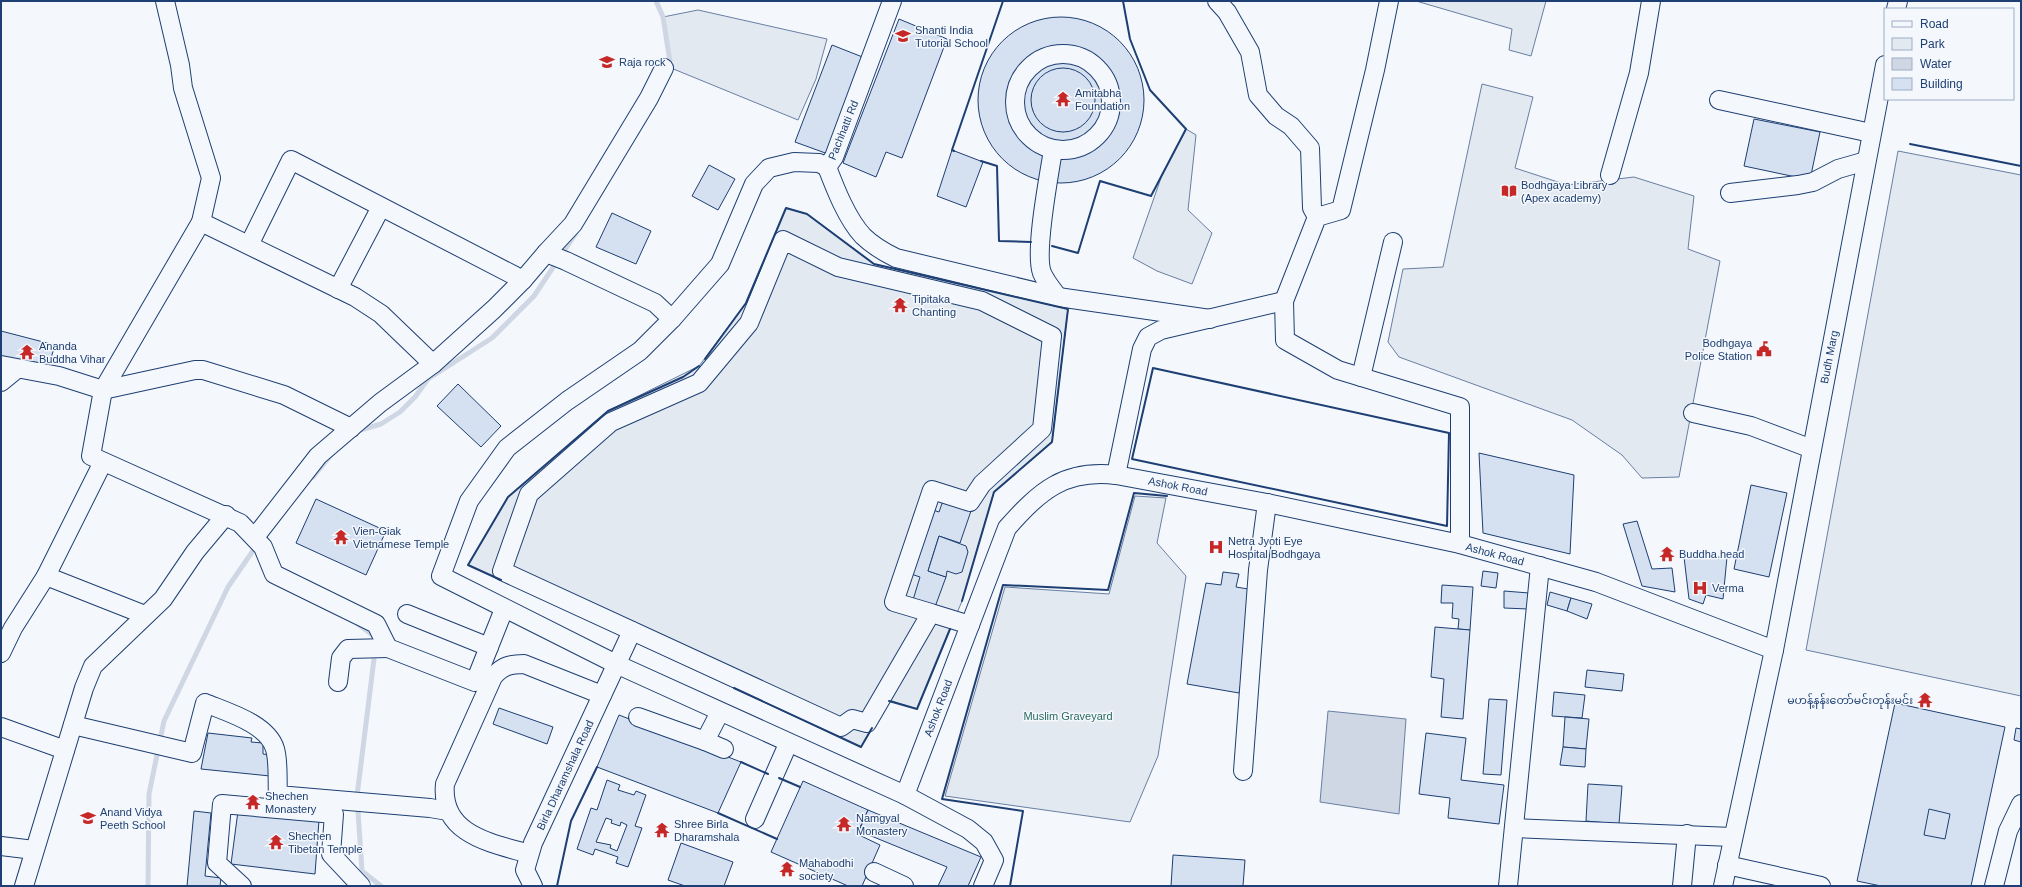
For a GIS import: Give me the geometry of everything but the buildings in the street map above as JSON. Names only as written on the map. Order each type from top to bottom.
[{"type":"street","points":[[165,1],[180,64],[183,88],[211,178],[201,222],[103,390],[92,456],[240,522],[259,542],[274,574],[376,624],[387,648]]},
{"type":"street","name":"Pachhatti Rd","points":[[504,609],[441,576],[469,501],[507,448],[567,401],[640,350],[672,319],[720,264],[754,184],[769,168],[794,162],[819,163],[827,167],[834,157],[892,1]]},
{"type":"street","points":[[1217,1],[1227,12],[1250,52],[1258,95],[1276,116],[1291,126],[1310,148],[1312,208],[1317,217]]},
{"type":"street","points":[[1317,217],[1341,210],[1375,70],[1389,1]]},
{"type":"street","points":[[1610,175],[1639,72],[1651,1]]},
{"type":"street","points":[[1066,54],[1082,58],[1095,66],[1105,78],[1111,93],[1111,109],[1106,124],[1097,137],[1084,146],[1069,150],[1053,150],[1038,144],[1026,134],[1017,120],[1014,104],[1019,83],[1024,74],[1035,62],[1050,56],[1066,54]]},
{"type":"street","points":[[259,542],[318,456],[380,403],[433,364],[523,280],[573,224],[649,98],[664,68]]},
{"type":"street","name":"Budh Marg","points":[[1723,886],[1732,837],[1774,650],[1884,70]]},
{"type":"street","points":[[1719,100],[1872,133]]},
{"type":"street","points":[[1053,150],[1041,234],[1040,263],[1042,273],[1058,297]]},
{"type":"street","points":[[249,245],[291,160],[523,280]]},
{"type":"street","points":[[1730,193],[1813,182],[1838,169],[1866,161]]},
{"type":"street","points":[[827,167],[840,199],[862,235],[880,250],[896,258],[1058,297],[1210,319]]},
{"type":"street","points":[[338,289],[381,207]]},
{"type":"street","points":[[1317,217],[1284,301],[1285,340],[1338,370],[1460,407],[1460,544]]},
{"type":"street","points":[[201,222],[355,297],[381,314],[433,364]]},
{"type":"street","points":[[931,613],[867,723],[852,719],[841,727],[502,571],[529,494],[611,422],[699,383],[749,323],[783,240],[838,267],[982,301],[1052,336],[1042,429],[982,484],[970,502],[932,490],[894,602],[931,613],[970,625]]},
{"type":"street","points":[[1361,377],[1393,242]]},
{"type":"street","points":[[546,253],[655,303],[672,319]]},
{"type":"street","points":[[1116,475],[1142,349],[1148,337],[1161,330],[1284,301]]},
{"type":"street","points":[[1,382],[9,367],[59,376],[103,390],[195,370],[203,370],[284,395],[351,428]]},
{"type":"street","points":[[1693,413],[1751,426],[1812,449]]},
{"type":"street","points":[[1,653],[14,628],[46,576],[103,462]]},
{"type":"street","name":"Ashok Road","points":[[905,795],[1008,528],[1031,501],[1052,485],[1080,475],[1102,473],[1116,475],[1267,503],[1460,544],[1596,582],[1774,650]]},
{"type":"street","points":[[1243,771],[1258,570],[1267,503]]},
{"type":"street","points":[[24,886],[84,688],[93,666],[163,599],[195,552],[226,515]]},
{"type":"street","points":[[1508,886],[1540,566]]},
{"type":"street","points":[[46,576],[145,615]]},
{"type":"street","points":[[338,682],[344,653],[348,649],[364,648],[387,648],[475,682],[504,609],[616,664],[788,744],[905,795],[968,829],[984,842],[994,860],[983,886]]},
{"type":"street","points":[[407,614],[489,647]]},
{"type":"street","name":"Birla Dharamshala Road","points":[[533,886],[525,870],[529,854],[632,631]]},
{"type":"street","points":[[529,854],[479,839],[468,833],[448,812],[444,795],[445,784],[493,677],[500,669],[511,664],[524,664],[602,695]]},
{"type":"street","points":[[73,725],[192,753],[205,703],[252,723],[264,732],[273,743],[275,750],[278,795],[430,808],[448,812]]},
{"type":"street","points":[[705,741],[720,712]]},
{"type":"street","points":[[638,717],[724,749]]},
{"type":"street","points":[[1,727],[65,750]]},
{"type":"street","points":[[755,819],[788,744]]},
{"type":"street","points":[[242,886],[217,863],[222,804],[334,814],[331,854],[361,886]]},
{"type":"street","points":[[1994,886],[2008,831],[2021,804]]},
{"type":"street","points":[[1514,828],[1732,837]]},
{"type":"street","points":[[1682,886],[1687,834]]},
{"type":"street","points":[[1,846],[34,850]]},
{"type":"street","points":[[1727,865],[1821,886]]},
{"type":"street","points":[[874,872],[904,886]]},
{"type":"green space","points":[[1416,1],[1546,1],[1531,56],[1509,50],[1512,29]]},
{"type":"green space","points":[[698,10],[827,39],[816,79],[798,120],[671,68],[663,17]]},
{"type":"green space","points":[[1482,84],[1533,97],[1515,168],[1567,185],[1634,177],[1694,196],[1688,249],[1720,261],[1679,477],[1642,478],[1622,455],[1572,420],[1399,357],[1388,342],[1403,269],[1443,267]]},
{"type":"green space","points":[[1186,129],[1196,135],[1188,210],[1212,233],[1192,284],[1157,271],[1133,258],[1162,175]]},
{"type":"green space","points":[[1898,151],[2021,175],[2021,696],[1806,650]]},
{"type":"green space","points":[[786,208],[807,214],[874,264],[1068,309],[1052,442],[994,492],[962,601],[917,709],[889,700],[861,747],[468,565],[508,497],[608,411],[699,366],[746,303]]},
{"type":"green space","name":"Muslim Graveyard","points":[[1135,496],[1166,498],[1157,543],[1186,576],[1158,756],[1130,822],[945,796],[1005,587],[1109,594]]},
{"type":"water","points":[[1328,711],[1406,719],[1399,814],[1320,802]]},
{"type":"waterway","points":[[656,1],[663,17],[671,68]]},
{"type":"waterway","points":[[357,431],[381,424],[400,412],[415,397],[428,379],[492,338],[534,296],[576,233]]},
{"type":"waterway","points":[[313,477],[331,455]]},
{"type":"waterway","points":[[148,886],[149,794],[164,721],[228,587],[257,545]]},
{"type":"waterway","points":[[358,624],[375,637]]},
{"type":"waterway","points":[[375,651],[357,796],[362,871],[381,886]]},
{"type":"wall","points":[[954,151],[952,150],[1003,1]]},
{"type":"wall","points":[[1052,246],[1078,253],[1100,181],[1151,196],[1186,129],[1150,90],[1130,39],[1123,1]]},
{"type":"wall","points":[[1910,144],[2021,166]]},
{"type":"wall","points":[[981,161],[997,166],[999,241],[1031,242]]},
{"type":"wall","points":[[705,359],[746,303],[786,208],[807,214],[874,264],[1068,309],[1052,442],[994,492],[962,601]]},
{"type":"wall","points":[[501,580],[468,565],[508,497],[608,411],[683,377],[699,366]]},
{"type":"wall","points":[[1153,368],[1449,433],[1447,526],[1132,459],[1153,368]]},
{"type":"wall","points":[[1010,886],[1023,811],[942,799],[1003,585],[1108,590],[1134,493],[1167,496]]},
{"type":"wall","points":[[889,701],[917,709],[950,629]]},
{"type":"wall","points":[[734,688],[861,747],[872,728]]},
{"type":"wall","points":[[741,762],[768,774]]},
{"type":"wall","points":[[557,886],[571,821],[597,767]]},
{"type":"wall","points":[[779,778],[800,787]]},
{"type":"wall","points":[[718,813],[777,839]]},
{"type":"place","name":"Shanti India Tutorial School","points":[[903,36]]},
{"type":"place","name":"Raja rock","points":[[607,62]]},
{"type":"place","name":"Amitabha Foundation","points":[[1063,99]]},
{"type":"place","name":"Bodhgaya Library (Apex academy)","points":[[1509,191]]},
{"type":"place","name":"Tipitaka Chanting","points":[[900,305]]},
{"type":"place","name":"Bodhgaya Police Station","points":[[1764,349]]},
{"type":"place","name":"Ananda Buddha Vihar","points":[[27,352]]},
{"type":"place","name":"Vien-Giak Vietnamese Temple","points":[[341,537]]},
{"type":"place","name":"Netra Jyoti Eye Hospital Bodhgaya","points":[[1216,547]]},
{"type":"place","name":"Buddha head","points":[[1667,554]]},
{"type":"place","name":"Verma","points":[[1700,588]]},
{"type":"place","name":"မဟန့်နန်းတော်မင်းတုန်းမင်း","points":[[1925,700]]},
{"type":"place","name":"Shechen Monastery","points":[[253,802]]},
{"type":"place","name":"Anand Vidya Peeth School","points":[[88,818]]},
{"type":"place","name":"Namgyal Monastery","points":[[844,824]]},
{"type":"place","name":"Shree Birla Dharamshala","points":[[662,830]]},
{"type":"place","name":"Shechen Tibetan Temple","points":[[276,842]]},
{"type":"place","name":"Mahabodhi society","points":[[787,869]]}]
